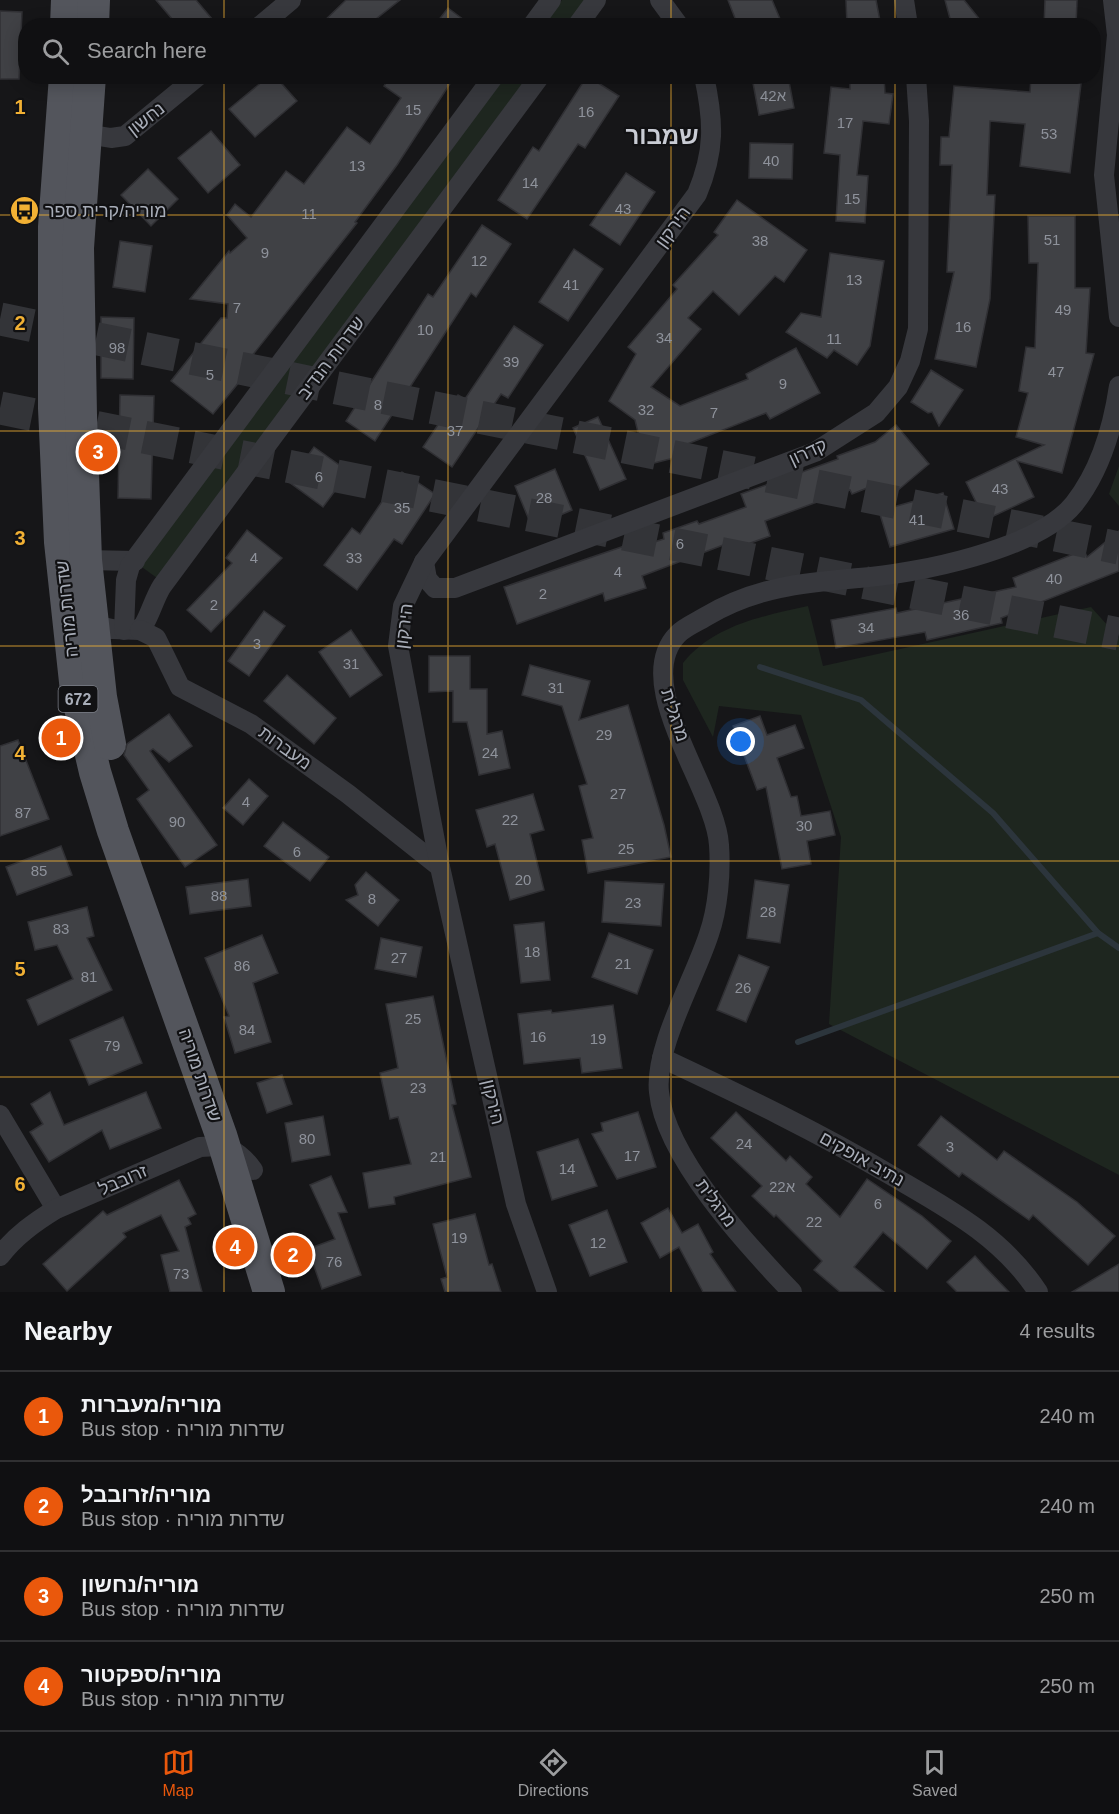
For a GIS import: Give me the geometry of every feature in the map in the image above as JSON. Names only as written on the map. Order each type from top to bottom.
[{"type":"main road","points":[[66,18],[67,0]]},
{"type":"main road","points":[[93,18],[94,0]]},
{"type":"main road","name":"שדרות מוריה","points":[[64,84],[52,275],[54,419],[60,542],[76,691],[95,772],[113,831],[213,1137],[269,1292]]},
{"type":"main road","name":"שדרות מוריה","points":[[89,84],[78,248],[81,427],[87,560],[119,629],[101,697],[114,770],[268,1212],[290,1292]]},
{"type":"street","points":[[270,18],[291,0]]},
{"type":"street","points":[[538,18],[551,0]]},
{"type":"street","points":[[584,18],[596,0]]},
{"type":"street","points":[[660,0],[673,18]]},
{"type":"street","points":[[903,0],[906,18]]},
{"type":"street","points":[[1113,0],[1117,35],[1104,175],[1119,317]]},
{"type":"street","name":"נחשון","points":[[86,134],[111,138],[125,136],[188,84]]},
{"type":"street","name":"שדרות הנדיב","points":[[119,629],[126,580],[135,561],[488,84]]},
{"type":"street","name":"שדרות הנדיב","points":[[119,629],[162,586],[534,84]]},
{"type":"street","name":"הירקון","points":[[547,1292],[516,1204],[440,867],[398,646],[403,606],[424,562],[696,195],[708,168],[712,138],[710,103],[706,84]]},
{"type":"street","name":"קדרון","points":[[424,562],[428,579],[435,588],[455,588],[815,452],[876,413],[902,378],[910,361],[918,329],[920,244],[916,84]]},
{"type":"street","name":"מרגלית","points":[[792,1292],[745,1244],[673,1143],[659,1092],[662,1058],[711,931],[717,895],[720,843],[714,819],[665,699],[663,670],[668,650],[678,633],[721,608],[760,591],[812,582],[883,576],[946,565],[996,550],[1057,519],[1072,506],[1100,459],[1111,425],[1119,386]]},
{"type":"street","points":[[87,560],[135,561]]},
{"type":"street","points":[[67,597],[78,618],[119,629]]},
{"type":"street","name":"מעברות","points":[[119,629],[156,638],[180,687],[251,724],[348,794],[440,867]]},
{"type":"street","name":"נתיב אופקים","points":[[662,1058],[767,1107],[970,1221],[1023,1269],[1038,1292]]},
{"type":"street","points":[[0,1115],[56,1209]]},
{"type":"street","points":[[213,1137],[242,1155],[253,1170]]},
{"type":"street","name":"זרובבל","points":[[0,1256],[8,1245],[56,1209],[213,1137]]},
{"type":"shaded area","points":[[562,0],[589,0],[575,18],[549,18]]},
{"type":"shaded area","points":[[499,84],[527,84],[157,578],[139,565]]},
{"type":"shaded area","points":[[1119,466],[1119,506],[1109,494]]},
{"type":"shaded area","points":[[808,606],[823,666],[1091,607],[1119,638],[1119,1175],[829,1024],[841,837],[801,715],[719,706],[713,737],[683,680],[683,663],[709,639],[757,618]]},
{"type":"building","points":[[156,0],[196,0],[211,18],[171,18]]},
{"type":"building","points":[[346,0],[400,0],[377,18],[327,18]]},
{"type":"building","points":[[728,0],[772,0],[780,18],[735,18]]},
{"type":"building","points":[[846,0],[876,0],[879,18],[847,18]]},
{"type":"building","points":[[945,0],[964,0],[979,18],[950,18]]},
{"type":"building","points":[[1045,0],[1077,0],[1076,18],[1044,18]]},
{"type":"building","points":[[448,8],[461,18],[440,18]]},
{"type":"building","points":[[0,11],[22,12],[22,18],[18,18],[18,79],[0,79]]},
{"type":"building","points":[[259,84],[282,84],[297,101],[255,137],[229,109]]},
{"type":"building","points":[[385,84],[450,84],[397,165],[355,222],[357,223],[244,366],[249,370],[213,414],[171,381],[221,318],[227,318],[228,304],[190,299],[229,251],[230,253],[247,238],[227,215],[235,204],[251,217],[286,171],[304,184],[347,127],[370,144],[401,98],[384,86]]},
{"type":"building","points":[[582,84],[600,84],[619,96],[585,148],[578,144],[527,219],[498,200],[533,147],[539,151]]},
{"type":"building","points":[[753,84],[790,84],[794,108],[759,115]]},
{"type":"building","points":[[850,84],[884,84],[885,93],[893,94],[889,124],[863,121],[857,175],[868,176],[865,223],[836,221],[840,155],[824,153],[831,87],[850,89]]},
{"type":"building","points":[[1030,84],[1081,84],[1070,173],[1020,166],[1025,124],[990,121],[987,195],[995,195],[990,299],[976,367],[935,359],[954,272],[947,272],[952,165],[940,165],[941,137],[949,137],[954,86],[1030,92]]},
{"type":"building","points":[[211,131],[240,165],[208,193],[178,158]]},
{"type":"building","points":[[750,143],[793,144],[792,179],[749,178]]},
{"type":"building","points":[[148,169],[178,199],[151,226],[121,195]]},
{"type":"building","points":[[626,173],[655,192],[620,245],[590,225]]},
{"type":"building","points":[[737,200],[807,250],[784,282],[775,276],[739,315],[713,291],[688,318],[701,329],[651,387],[680,406],[748,379],[746,374],[796,348],[820,393],[770,419],[766,413],[677,448],[678,457],[646,465],[635,420],[609,401],[636,354],[628,347],[677,289],[673,285],[718,235],[714,232]]},
{"type":"building","points":[[1028,216],[1075,216],[1075,288],[1090,288],[1086,353],[1094,354],[1062,473],[1017,461],[1034,497],[985,520],[966,482],[1044,445],[1016,437],[1028,393],[1019,391],[1026,347],[1035,348],[1038,263],[1029,263]]},
{"type":"building","points":[[482,225],[511,244],[476,297],[471,293],[375,441],[346,421],[428,294],[433,297]]},
{"type":"building","points":[[120,241],[152,246],[145,292],[113,287]]},
{"type":"building","points":[[574,249],[603,269],[568,321],[539,302]]},
{"type":"building","points":[[830,253],[884,261],[870,346],[857,365],[834,350],[827,358],[786,332],[801,313],[821,317]]},
{"type":"building","points":[[101,317],[134,318],[133,379],[101,378]]},
{"type":"building","points":[[514,326],[543,345],[508,398],[501,394],[452,467],[423,447],[458,395],[465,399]]},
{"type":"building","points":[[931,370],[963,390],[939,426],[932,412],[928,413],[911,402]]},
{"type":"building","points":[[120,395],[154,396],[151,499],[118,498]]},
{"type":"building","points":[[598,417],[626,479],[600,490],[573,428]]},
{"type":"building","points":[[896,425],[929,464],[878,507],[872,486],[852,494],[850,490],[765,521],[770,536],[734,549],[731,542],[642,576],[646,588],[605,601],[603,593],[517,624],[504,587],[651,537],[654,542],[664,539],[663,533],[697,521],[699,524],[746,507],[741,494],[838,459],[837,456],[875,442]]},
{"type":"building","points":[[314,447],[349,472],[323,507],[289,482]]},
{"type":"building","points":[[555,469],[572,510],[532,527],[515,486]]},
{"type":"building","points":[[402,472],[435,494],[402,544],[394,539],[357,590],[324,565],[352,528],[360,534]]},
{"type":"building","points":[[943,493],[954,529],[890,547],[879,511]]},
{"type":"building","points":[[247,530],[282,558],[211,632],[187,610],[232,563],[226,558]]},
{"type":"building","points":[[1119,531],[1119,571],[1001,618],[1002,623],[927,640],[925,632],[836,648],[831,620],[896,608],[897,613],[1016,587],[1013,578],[1084,550],[1087,557]]},
{"type":"building","points":[[264,611],[285,626],[249,676],[228,661]]},
{"type":"building","points":[[351,630],[382,675],[350,697],[319,652]]},
{"type":"building","points":[[429,656],[470,656],[470,689],[487,689],[487,734],[502,731],[510,768],[479,775],[467,722],[453,722],[453,691],[429,692]]},
{"type":"building","points":[[530,665],[590,681],[579,720],[628,705],[664,825],[671,857],[588,873],[582,840],[593,838],[579,786],[587,784],[562,706],[522,695]]},
{"type":"building","points":[[287,675],[336,718],[314,744],[264,701]]},
{"type":"building","points":[[169,714],[192,746],[169,762],[153,749],[150,751],[217,845],[185,867],[137,799],[149,790],[124,755],[127,744]]},
{"type":"building","points":[[760,716],[767,735],[795,725],[804,748],[777,758],[791,797],[797,796],[801,816],[830,811],[835,835],[807,841],[811,864],[782,869],[766,787],[757,790],[733,726]]},
{"type":"building","points":[[18,740],[49,819],[0,836],[0,746]]},
{"type":"building","points":[[249,779],[268,796],[243,825],[223,808]]},
{"type":"building","points":[[533,794],[544,830],[530,834],[544,890],[510,900],[495,844],[487,847],[476,810]]},
{"type":"building","points":[[283,822],[329,857],[310,881],[264,846]]},
{"type":"building","points":[[61,846],[72,875],[17,895],[6,867]]},
{"type":"building","points":[[366,872],[399,900],[378,926],[346,900],[358,895],[355,885]]},
{"type":"building","points":[[248,879],[251,906],[190,914],[186,887]]},
{"type":"building","points":[[755,880],[789,885],[780,943],[747,938]]},
{"type":"building","points":[[605,881],[664,884],[661,926],[602,922]]},
{"type":"building","points":[[87,907],[94,936],[87,938],[112,990],[38,1025],[27,1000],[73,979],[57,945],[35,950],[28,922]]},
{"type":"building","points":[[544,922],[550,980],[521,983],[514,925]]},
{"type":"building","points":[[609,933],[653,950],[637,994],[592,977]]},
{"type":"building","points":[[262,935],[278,973],[253,983],[271,1042],[235,1053],[224,1017],[229,1016],[205,958]]},
{"type":"building","points":[[381,938],[422,947],[416,977],[375,969]]},
{"type":"building","points":[[739,955],[769,967],[746,1022],[717,1010]]},
{"type":"building","points":[[433,996],[456,1104],[452,1105],[471,1177],[394,1197],[395,1204],[369,1208],[363,1173],[411,1164],[398,1117],[390,1119],[380,1073],[398,1068],[386,1004]]},
{"type":"building","points":[[613,1005],[622,1068],[582,1073],[580,1058],[524,1064],[518,1014],[551,1010],[552,1013]]},
{"type":"building","points":[[123,1017],[142,1063],[89,1085],[70,1040]]},
{"type":"building","points":[[282,1075],[292,1104],[267,1113],[257,1083]]},
{"type":"building","points":[[50,1092],[64,1125],[146,1092],[161,1128],[110,1149],[102,1130],[49,1162],[30,1132],[43,1124],[31,1104]]},
{"type":"building","points":[[638,1112],[656,1167],[617,1179],[592,1134],[603,1131],[601,1123]]},
{"type":"building","points":[[736,1112],[786,1161],[790,1156],[812,1177],[806,1184],[840,1217],[867,1179],[922,1216],[951,1241],[927,1269],[883,1232],[854,1267],[884,1292],[840,1292],[814,1270],[822,1261],[776,1215],[774,1217],[752,1196],[762,1186],[711,1138]]},
{"type":"building","points":[[323,1116],[330,1155],[292,1162],[285,1123]]},
{"type":"building","points":[[941,1116],[997,1160],[1004,1151],[1077,1202],[1115,1236],[1088,1265],[1033,1215],[1029,1220],[962,1173],[959,1177],[918,1145]]},
{"type":"building","points":[[578,1139],[597,1186],[552,1200],[537,1152]]},
{"type":"building","points":[[331,1176],[347,1212],[338,1213],[361,1275],[322,1289],[308,1249],[335,1239],[310,1185]]},
{"type":"building","points":[[179,1180],[196,1214],[188,1218],[191,1224],[185,1227],[202,1292],[170,1292],[161,1255],[179,1251],[161,1215],[123,1233],[126,1237],[67,1291],[43,1264],[103,1211],[107,1215]]},
{"type":"building","points":[[668,1208],[682,1233],[698,1224],[713,1252],[710,1254],[736,1292],[703,1292],[679,1247],[660,1258],[641,1223]]},
{"type":"building","points":[[607,1210],[627,1262],[590,1276],[569,1225]]},
{"type":"building","points":[[475,1214],[489,1265],[492,1264],[501,1292],[445,1292],[441,1279],[447,1277],[433,1224]]},
{"type":"building","points":[[975,1256],[1009,1292],[957,1292],[947,1282]]},
{"type":"building","points":[[1119,1264],[1119,1292],[1072,1292]]},
{"type":"waterway","points":[[760,667],[861,700],[993,813],[1098,933],[1119,948]]},
{"type":"waterway","points":[[798,1042],[1098,933]]},
{"type":"tunnel","points":[[0,319],[1119,548]]},
{"type":"tunnel","points":[[0,408],[1119,634]]},
{"type":"place","name":"מוריה/קרית ספר","points":[[24,211]]},
{"type":"place","name":"מוריה/נחשון","points":[[98,452]]},
{"type":"place","name":"מוריה/מעברות","points":[[61,738]]},
{"type":"place","name":"מוריה/ספקטור","points":[[235,1247]]},
{"type":"place","name":"מוריה/זרובבל","points":[[293,1255]]},
{"type":"district","name":"שמבור","points":[[662,136]]}]
